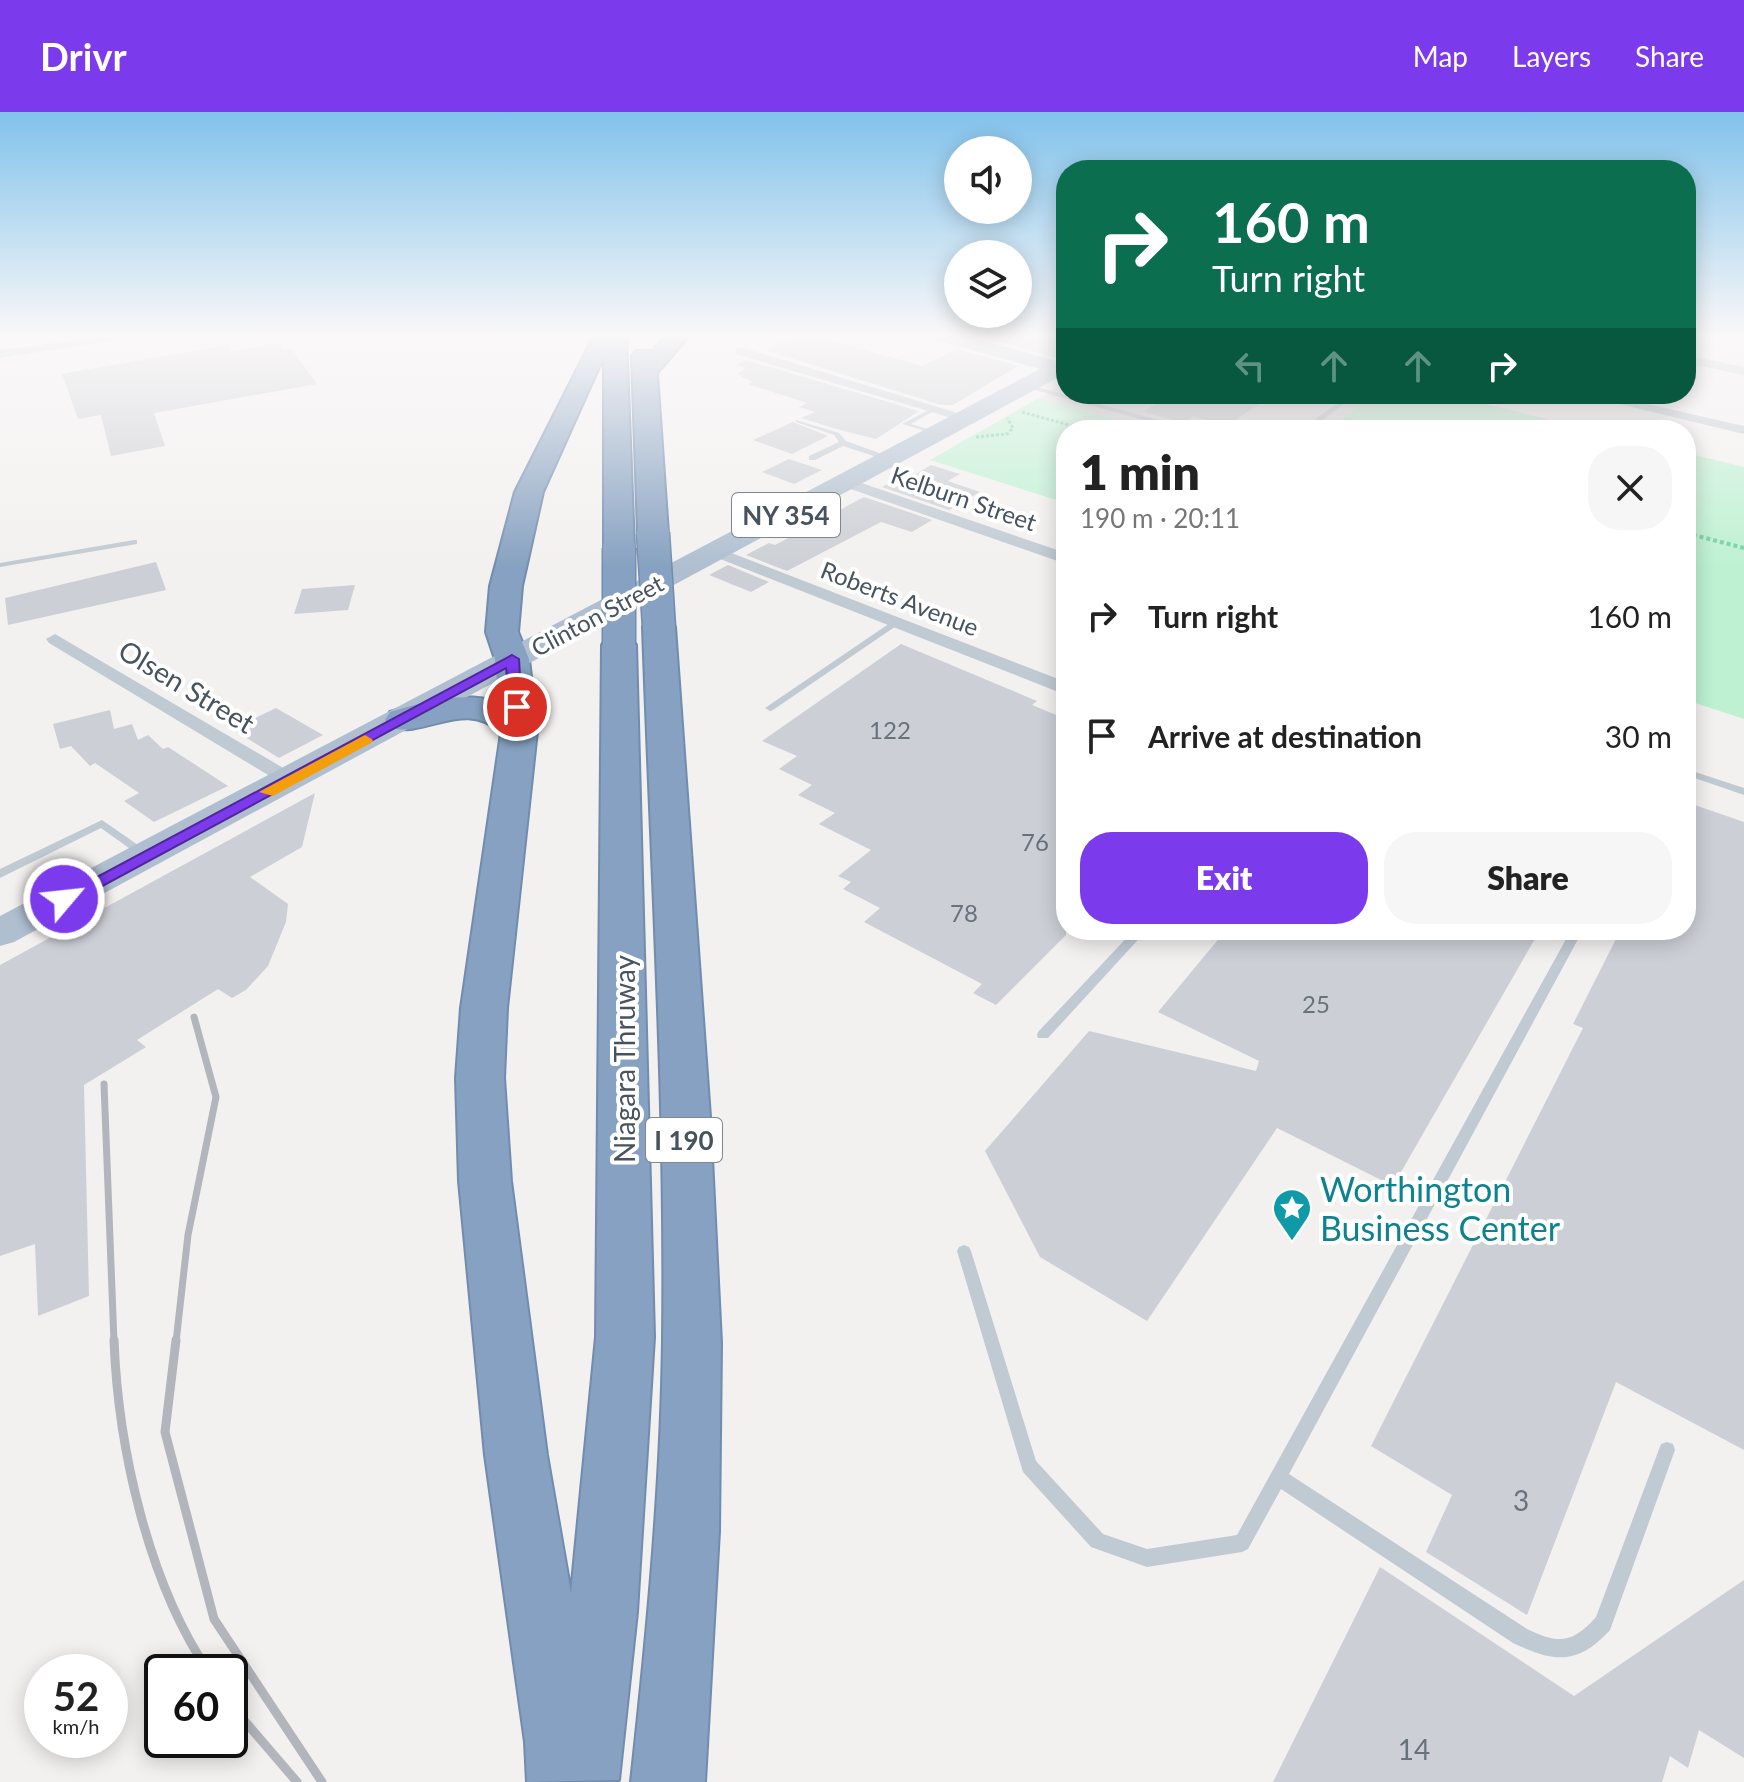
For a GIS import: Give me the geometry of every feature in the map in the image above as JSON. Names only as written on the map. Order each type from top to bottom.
[{"type":"highway","points":[[564,1782],[561,1742],[516,1455],[485,1181],[480,1078],[484,1008],[519,731],[512,659],[502,632],[517,532],[529,492],[566,412]]},
{"type":"highway","name":"Niagara Thruway","points":[[616,412],[619,548],[639,636],[692,1281],[688,1497],[680,1654],[668,1782]]},
{"type":"highway","name":"Niagara Thruway","points":[[582,1782],[603,1612],[625,1337],[639,636],[653,533],[647,412]]},
{"type":"highway","points":[[403,720],[459,706],[490,709],[509,718],[519,731]]},
{"type":"main road","name":"Clinton Street","points":[[3,927],[147,856],[892,459],[936,421],[969,428],[997,412]]},
{"type":"street","points":[[911,412],[936,421]]},
{"type":"street","points":[[1664,412],[1744,430]]},
{"type":"street","name":"Kelburn Street","points":[[847,483],[1056,556]]},
{"type":"street","name":"Roberts Avenue","points":[[716,552],[1056,685]]},
{"type":"street","name":"Olsen Street","points":[[55,639],[290,780]]},
{"type":"lane","points":[[1122,412],[1152,420]]},
{"type":"lane","points":[[798,421],[837,434],[843,443],[892,459]]},
{"type":"lane","points":[[812,458],[843,443]]},
{"type":"lane","points":[[0,565],[134,542]]},
{"type":"lane","points":[[770,708],[896,622]]},
{"type":"lane","points":[[1696,775],[1744,792]]},
{"type":"lane","points":[[0,874],[102,823],[147,856]]},
{"type":"lane","points":[[1043,1035],[1132,940]]},
{"type":"lane","points":[[964,1251],[1029,1466],[1097,1541],[1147,1558],[1242,1543],[1572,940]]},
{"type":"lane","points":[[1278,1477],[1520,1636],[1551,1648],[1572,1650],[1590,1640],[1603,1623],[1667,1450]]},
{"type":"path","points":[[969,428],[987,439],[1007,434],[1013,428],[1001,412]]},
{"type":"path","points":[[1008,412],[1056,423]]},
{"type":"path","points":[[1696,536],[1744,548]]},
{"type":"shaded area","points":[[1089,412],[1351,412],[1340,420],[1117,420]]},
{"type":"green space","points":[[1015,412],[1089,412],[1117,420],[1056,420],[1056,500],[930,460]]},
{"type":"green space","points":[[1351,412],[1518,412],[1551,420],[1340,420]]},
{"type":"green space","points":[[1696,455],[1744,467],[1744,719],[1696,703]]},
{"type":"building","points":[[75,412],[160,412],[154,413],[165,446],[111,456],[101,415],[78,419]]},
{"type":"building","points":[[815,412],[918,412],[876,439],[801,418]]},
{"type":"building","points":[[1143,412],[1248,412],[1235,420],[1193,417],[1173,420]]},
{"type":"building","points":[[793,422],[828,436],[792,454],[753,440]]},
{"type":"building","points":[[789,459],[822,470],[794,484],[762,472]]},
{"type":"building","points":[[931,465],[960,474],[948,481],[980,492],[949,510],[882,487],[909,472],[916,474]]},
{"type":"building","points":[[864,497],[932,520],[912,532],[881,522],[787,571],[746,555],[769,543],[775,545]]},
{"type":"building","points":[[156,562],[166,590],[8,625],[5,598]]},
{"type":"building","points":[[728,565],[769,582],[751,592],[709,575]]},
{"type":"building","points":[[355,585],[348,610],[294,614],[302,589]]},
{"type":"building","points":[[901,644],[1037,701],[1032,705],[1056,715],[1056,940],[1061,940],[996,1005],[973,993],[982,984],[864,922],[880,908],[843,889],[851,882],[838,876],[871,850],[819,824],[835,813],[798,795],[812,785],[779,769],[797,756],[762,741]]},
{"type":"building","points":[[276,708],[323,735],[279,758],[232,729]]},
{"type":"building","points":[[110,710],[114,729],[132,724],[138,740],[148,735],[163,749],[168,747],[228,786],[154,822],[124,801],[139,793],[95,763],[90,766],[71,746],[60,749],[53,724]]},
{"type":"building","points":[[315,793],[302,847],[250,877],[288,904],[286,922],[268,966],[246,990],[232,998],[218,989],[137,1040],[146,1047],[84,1085],[89,1296],[38,1316],[35,1244],[0,1256],[0,965]]},
{"type":"building","points":[[1696,805],[1744,822],[1744,1450],[1616,1382],[1527,1615],[1426,1552],[1452,1495],[1371,1446],[1583,1028],[1573,1024],[1615,940],[1696,940]]},
{"type":"building","points":[[1218,940],[1534,940],[1393,1186],[1277,1128],[1147,1321],[1040,1257],[985,1151],[1089,1031],[1256,1071],[1259,1061],[1158,1012]]},
{"type":"building","points":[[1380,1567],[1574,1696],[1744,1580],[1744,1758],[1699,1730],[1688,1768],[1670,1756],[1662,1782],[1273,1782]]},
{"type":"railway","points":[[176,1342],[188,1235],[216,1097],[194,1017]]},
{"type":"railway","points":[[104,1084],[114,1342]]},
{"type":"railway","points":[[114,1340],[122,1424],[140,1513],[169,1598],[198,1654]]},
{"type":"railway","points":[[176,1340],[165,1432],[214,1619],[322,1782]]},
{"type":"railway","points":[[248,1725],[297,1782]]},
{"type":"slow traffic","points":[[267,792],[365,740]]},
{"type":"place","name":"Worthington Business Center","points":[[1292,1242]]},
{"type":"route","points":[[64,899],[512,659],[517,707]]}]
